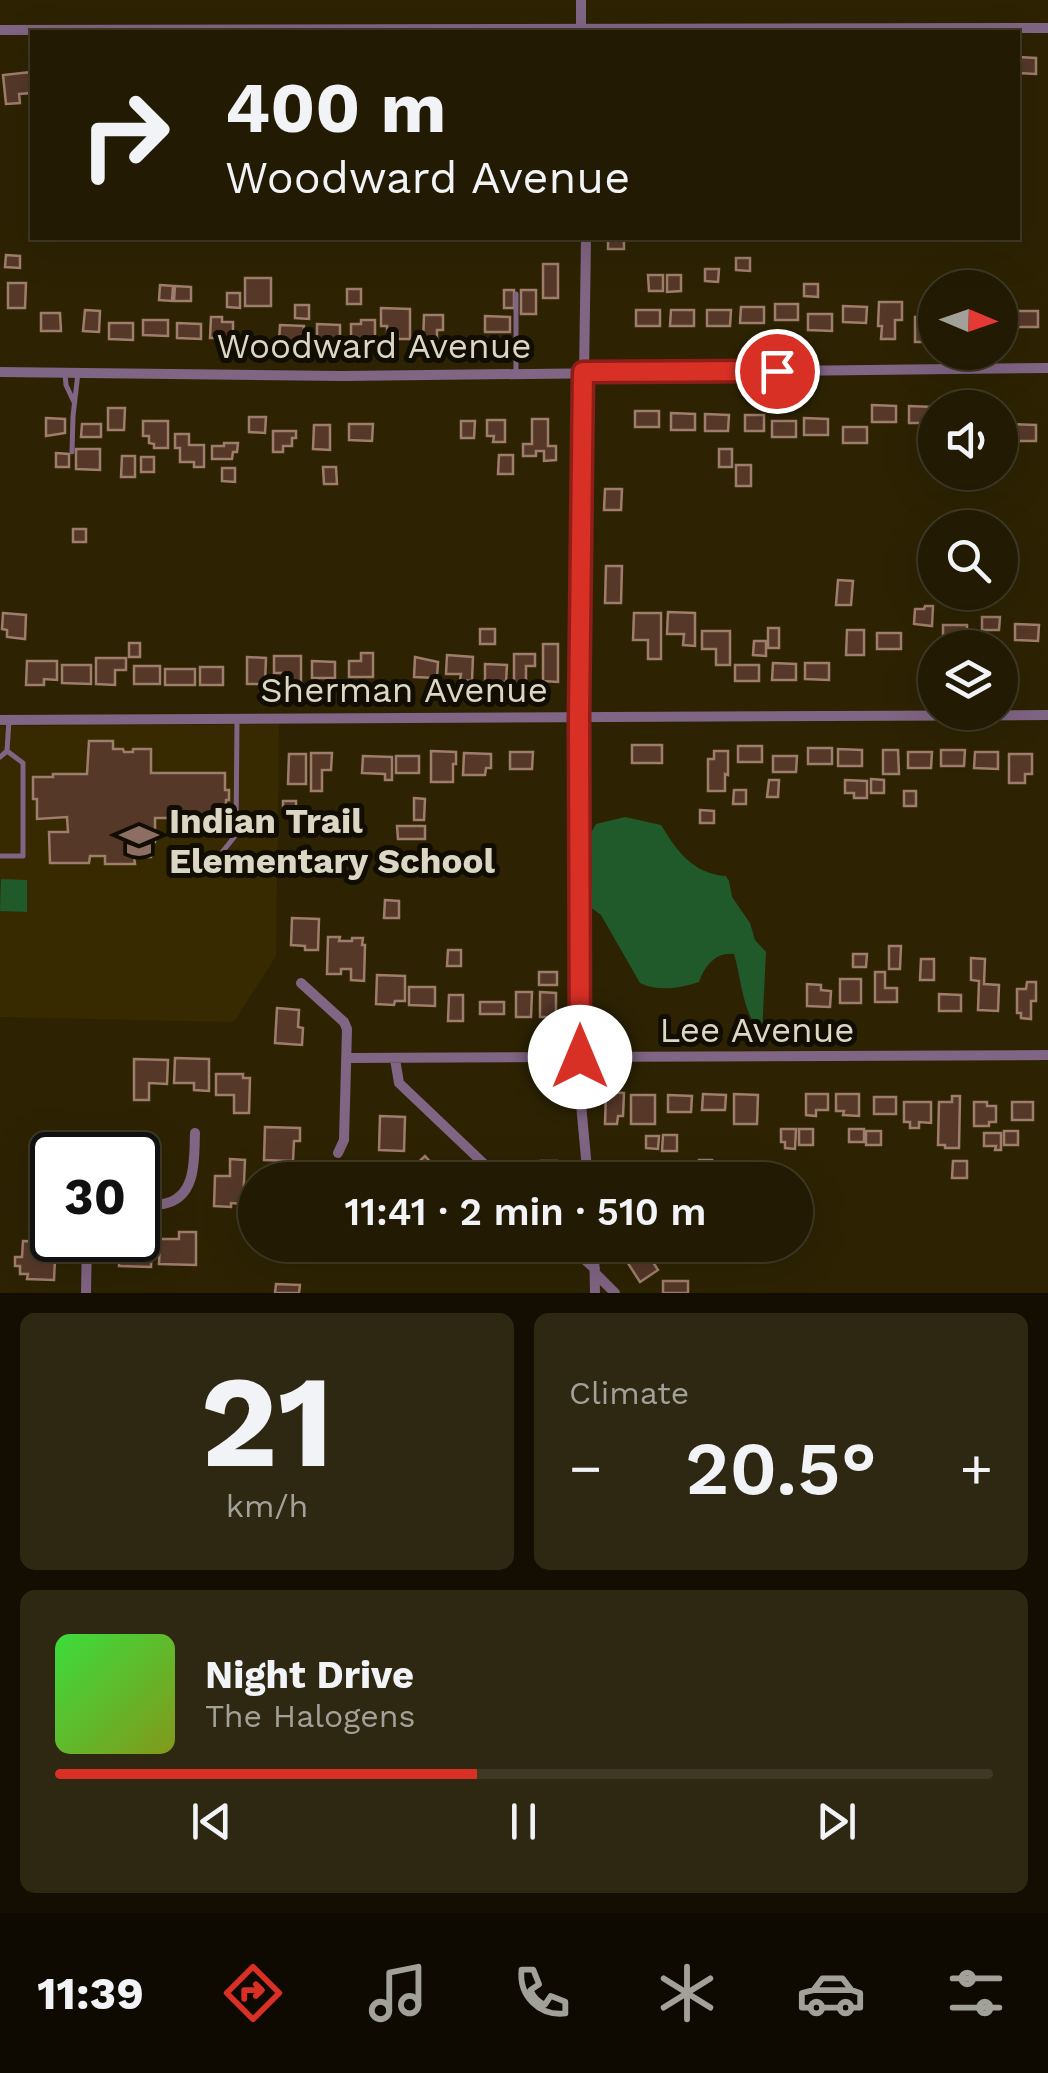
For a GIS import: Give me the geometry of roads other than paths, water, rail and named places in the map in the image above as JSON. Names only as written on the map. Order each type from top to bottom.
[{"type":"street","points":[[580,0],[581,30]]},
{"type":"street","points":[[0,30],[1048,28]]},
{"type":"street","points":[[586,240],[579,717],[580,1057],[586,1162]]},
{"type":"street","name":"Woodward Avenue","points":[[0,372],[343,376],[1048,368]]},
{"type":"street","name":"Sherman Avenue","points":[[4,720],[1048,715]]},
{"type":"street","points":[[301,984],[344,1022],[346,1029],[344,1140],[338,1154]]},
{"type":"street","name":"Lee Avenue","points":[[346,1058],[1048,1055]]},
{"type":"street","points":[[394,1059],[397,1076],[406,1091],[482,1162]]},
{"type":"street","points":[[160,1204],[176,1199],[191,1180],[194,1133]]},
{"type":"street","points":[[86,1293],[87,1262]]},
{"type":"street","points":[[586,1262],[615,1293]]},
{"type":"street","points":[[595,1262],[596,1293]]},
{"type":"lane","points":[[516,294],[516,374]]},
{"type":"lane","points":[[65,373],[74,402]]},
{"type":"lane","points":[[72,452],[78,373]]},
{"type":"lane","points":[[223,851],[236,835],[237,718]]},
{"type":"lane","points":[[0,856],[23,856],[24,763],[7,751],[4,720]]},
{"type":"lane","points":[[0,757],[7,751]]},
{"type":"place","name":"Indian Trail Elementary School","points":[[139,841]]}]
